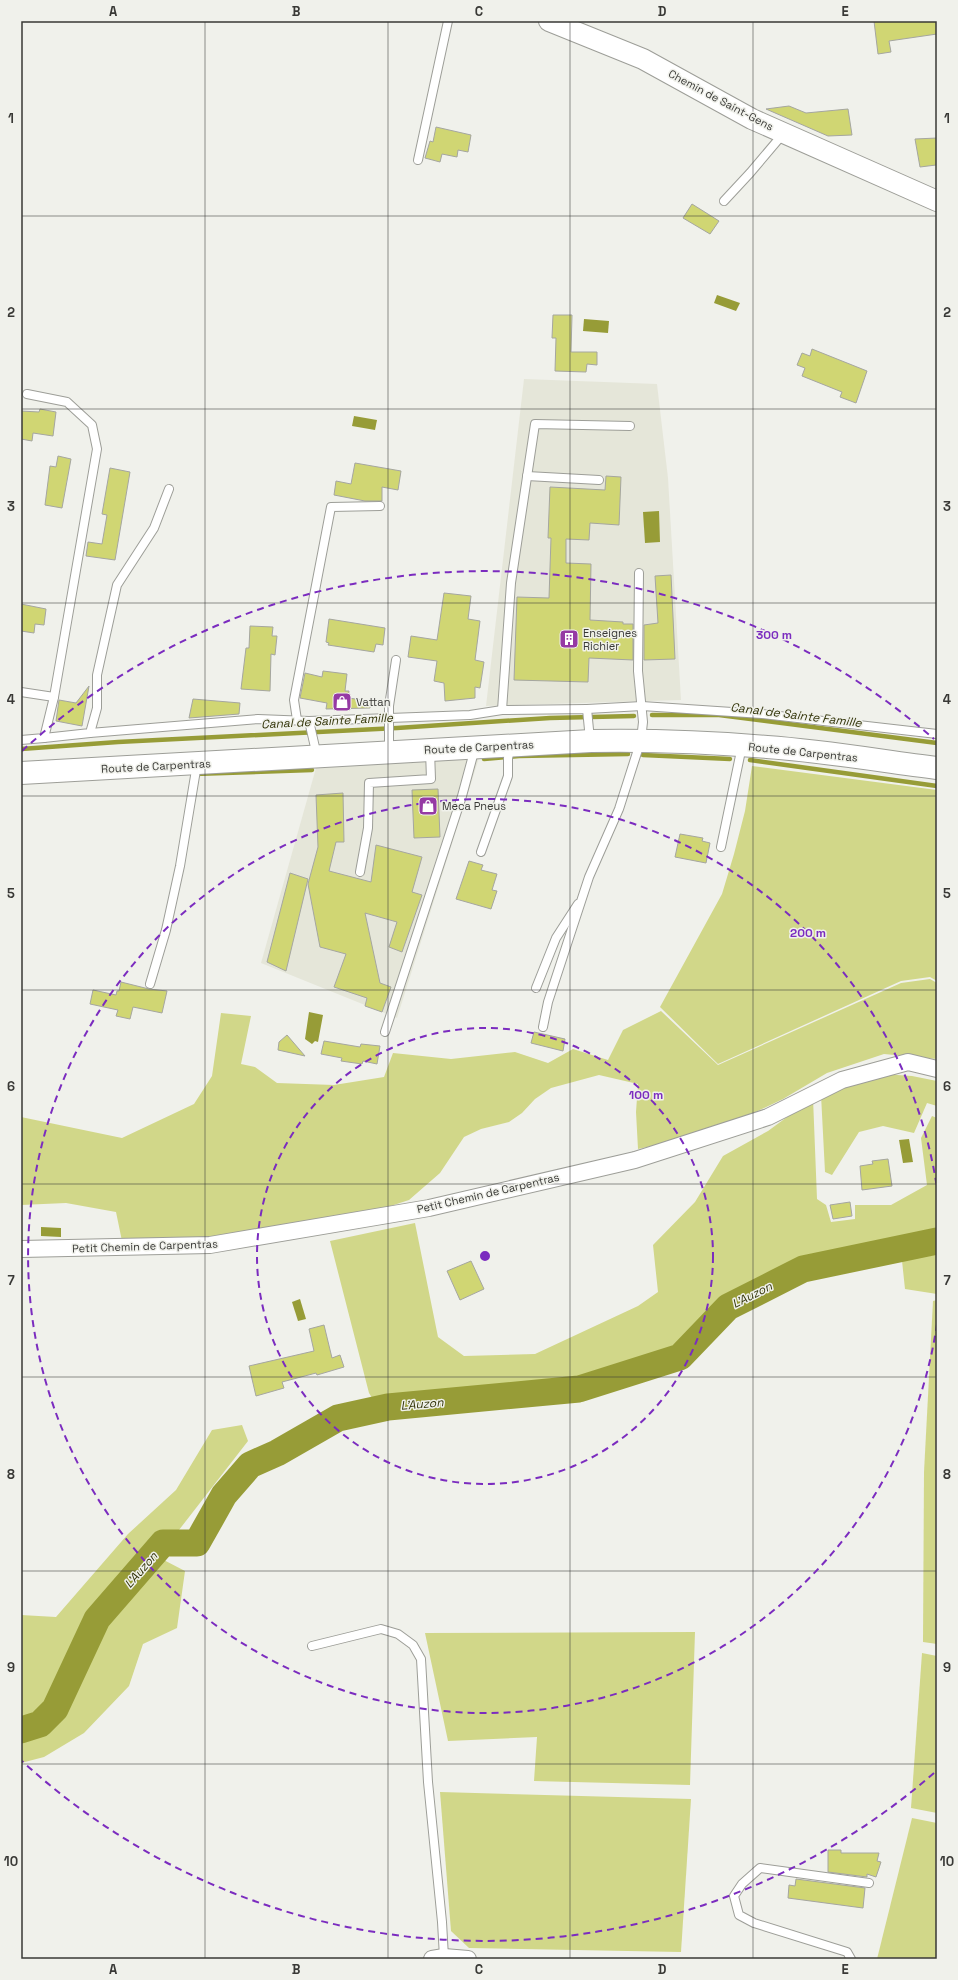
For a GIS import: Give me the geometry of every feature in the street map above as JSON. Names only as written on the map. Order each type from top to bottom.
[{"type":"main road","name":"Route de Carpentras","points":[[21,773],[590,741],[641,740],[742,745],[937,768]]},
{"type":"street","name":"Chemin de Saint-Gens","points":[[549,21],[643,59],[752,119],[937,201]]},
{"type":"street","name":"Petit Chemin de Carpentras","points":[[21,1249],[210,1245],[429,1208],[634,1160],[768,1117],[842,1080],[908,1062],[937,1069]]},
{"type":"street","points":[[438,1958],[468,1959]]},
{"type":"lane","points":[[418,160],[448,21]]},
{"type":"lane","points":[[724,201],[750,173],[784,132]]},
{"type":"lane","points":[[27,394],[67,402],[92,425],[97,449],[54,697],[44,738]]},
{"type":"lane","points":[[502,710],[511,583],[535,424],[630,426]]},
{"type":"lane","points":[[527,476],[599,480]]},
{"type":"lane","points":[[90,733],[96,708],[97,675],[116,585],[154,528],[169,489]]},
{"type":"lane","points":[[296,720],[294,700],[331,507],[380,506]]},
{"type":"lane","points":[[543,1027],[548,1002],[589,877],[620,809],[641,740],[643,722],[638,671],[639,573]]},
{"type":"lane","points":[[389,752],[389,706],[396,660]]},
{"type":"lane","points":[[21,692],[54,697]]},
{"type":"lane","points":[[21,740],[258,719],[309,721],[389,719],[470,715],[502,710],[587,709],[642,706],[762,714],[937,734]]},
{"type":"lane","points":[[587,709],[590,741]]},
{"type":"lane","points":[[309,721],[317,757]]},
{"type":"lane","points":[[721,847],[742,745]]},
{"type":"lane","points":[[481,852],[508,776],[508,758],[511,746]]},
{"type":"lane","points":[[384,1032],[462,796],[475,748]]},
{"type":"lane","points":[[360,872],[368,828],[369,783],[431,779],[430,750]]},
{"type":"lane","points":[[150,984],[166,930],[180,866],[197,763]]},
{"type":"lane","points":[[536,988],[556,938],[583,896]]},
{"type":"lane","points":[[312,1646],[381,1629],[398,1634],[413,1645],[421,1659],[428,1782],[442,1922],[438,1958]]},
{"type":"lane","points":[[851,1959],[847,1952],[754,1923],[739,1916],[734,1896],[742,1884],[760,1868],[869,1883]]},
{"type":"shaded area","points":[[717,295],[740,303],[736,311],[714,303]]},
{"type":"shaded area","points":[[584,319],[609,321],[608,333],[583,331]]},
{"type":"shaded area","points":[[524,379],[657,384],[668,478],[681,700],[486,706]]},
{"type":"shaded area","points":[[354,416],[377,420],[375,430],[352,426]]},
{"type":"shaded area","points":[[659,511],[660,542],[645,543],[643,512]]},
{"type":"shaded area","points":[[479,758],[397,1018],[261,963],[316,768]]},
{"type":"shaded area","points":[[309,1012],[323,1015],[318,1042],[315,1041],[312,1044],[305,1039]]},
{"type":"shaded area","points":[[909,1139],[913,1162],[903,1163],[899,1140]]},
{"type":"shaded area","points":[[41,1227],[61,1228],[61,1237],[41,1236]]},
{"type":"shaded area","points":[[300,1299],[306,1319],[298,1321],[292,1302]]},
{"type":"green space","points":[[752,766],[937,790],[937,981],[930,977],[901,981],[718,1064],[660,1007],[722,894],[745,811]]},
{"type":"green space","points":[[930,979],[937,983],[937,1059],[884,1054],[827,1073],[783,1099],[726,1126],[688,1138],[638,1149],[636,1112],[638,1084],[599,1075],[551,1088],[535,1099],[522,1113],[509,1122],[481,1129],[464,1137],[440,1173],[409,1200],[357,1217],[219,1238],[122,1241],[116,1212],[66,1203],[21,1205],[21,1117],[122,1138],[194,1104],[212,1076],[221,1013],[251,1016],[241,1064],[255,1067],[277,1083],[334,1085],[384,1077],[393,1053],[451,1059],[515,1052],[548,1063],[573,1049],[608,1060],[623,1030],[661,1011],[718,1065],[901,983]]},
{"type":"green space","points":[[883,1074],[912,1076],[937,1081],[937,1106],[927,1103],[914,1133],[883,1126],[859,1132],[832,1175],[825,1172],[821,1095]]},
{"type":"green space","points":[[813,1098],[817,1199],[826,1205],[831,1222],[855,1219],[855,1205],[891,1205],[927,1185],[921,1138],[932,1116],[937,1118],[937,1294],[905,1289],[900,1242],[801,1261],[724,1300],[678,1349],[659,1353],[577,1380],[386,1403],[377,1406],[369,1393],[330,1241],[415,1223],[438,1337],[464,1356],[535,1354],[638,1306],[658,1292],[653,1245],[695,1202],[723,1156],[768,1131]]},
{"type":"green space","points":[[937,1300],[937,1644],[923,1642],[924,1472],[933,1301]]},
{"type":"green space","points":[[242,1425],[248,1441],[158,1557],[185,1571],[177,1628],[143,1644],[129,1686],[84,1733],[44,1757],[21,1763],[21,1615],[56,1617],[128,1534],[176,1490],[212,1430]]},
{"type":"green space","points":[[695,1632],[690,1785],[534,1781],[537,1737],[448,1741],[425,1633]]},
{"type":"green space","points":[[922,1653],[937,1656],[937,1813],[911,1808]]},
{"type":"green space","points":[[440,1792],[691,1799],[681,1952],[469,1948],[451,1931]]},
{"type":"green space","points":[[912,1818],[937,1823],[937,1959],[877,1959]]},
{"type":"building","points":[[874,21],[937,21],[937,34],[889,41],[891,52],[878,54]]},
{"type":"building","points":[[789,106],[806,113],[848,109],[852,135],[828,136],[766,109]]},
{"type":"building","points":[[436,127],[471,135],[468,152],[458,150],[457,157],[442,154],[440,162],[425,158],[430,141],[433,142]]},
{"type":"building","points":[[937,138],[936,165],[920,167],[915,139]]},
{"type":"building","points":[[692,204],[719,221],[710,234],[683,218]]},
{"type":"building","points":[[553,315],[572,315],[571,352],[597,352],[597,365],[587,364],[586,372],[555,371],[556,338],[552,338]]},
{"type":"building","points":[[812,349],[867,371],[856,403],[840,397],[842,392],[802,376],[805,368],[797,365],[802,353],[810,356]]},
{"type":"building","points":[[40,409],[56,412],[53,436],[33,433],[32,441],[21,439],[21,411],[39,412]]},
{"type":"building","points":[[58,456],[71,459],[62,508],[45,505],[50,466],[56,467]]},
{"type":"building","points":[[355,463],[401,471],[398,490],[382,487],[382,501],[365,501],[334,495],[336,481],[351,484]]},
{"type":"building","points":[[110,468],[130,472],[115,560],[86,556],[88,542],[102,544],[107,515],[102,514]]},
{"type":"building","points":[[606,476],[621,477],[619,525],[590,523],[589,540],[566,539],[566,563],[591,564],[590,620],[633,624],[633,660],[589,658],[588,682],[514,680],[517,597],[549,598],[551,538],[548,538],[550,487],[605,490]]},
{"type":"building","points":[[671,575],[675,659],[644,660],[644,625],[658,623],[655,576]]},
{"type":"building","points":[[444,593],[471,596],[468,619],[480,621],[475,660],[484,662],[480,688],[475,687],[475,698],[445,701],[444,683],[434,681],[437,661],[408,657],[411,636],[437,640]]},
{"type":"building","points":[[21,604],[46,609],[44,625],[35,624],[34,633],[21,631]]},
{"type":"building","points":[[329,619],[385,628],[383,645],[376,644],[374,652],[328,645],[329,643],[326,642]]},
{"type":"building","points":[[250,626],[273,627],[272,636],[277,636],[275,655],[271,654],[270,691],[241,689],[246,648],[249,648]]},
{"type":"building","points":[[323,671],[347,674],[345,691],[349,691],[348,698],[371,701],[370,708],[326,709],[327,703],[300,698],[305,673],[322,677]]},
{"type":"building","points":[[89,686],[82,726],[56,721],[59,700],[76,703]]},
{"type":"building","points":[[193,699],[240,703],[239,714],[189,718]]},
{"type":"building","points":[[438,789],[440,837],[414,838],[412,790]]},
{"type":"building","points":[[343,793],[344,842],[336,842],[329,871],[371,882],[376,845],[422,857],[412,892],[422,895],[402,952],[389,947],[397,922],[365,913],[380,983],[391,987],[382,1012],[365,1006],[367,998],[334,987],[346,954],[320,947],[308,884],[318,847],[316,795]]},
{"type":"building","points":[[680,834],[703,838],[702,841],[710,843],[706,863],[675,857]]},
{"type":"building","points":[[469,861],[483,865],[481,870],[497,874],[492,890],[497,891],[491,909],[456,899]]},
{"type":"building","points":[[290,873],[308,879],[286,971],[267,962]]},
{"type":"building","points":[[121,982],[149,989],[167,991],[162,1013],[133,1007],[130,1019],[116,1016],[118,1010],[90,1004],[93,990],[116,995],[117,991],[119,991]]},
{"type":"building","points":[[534,1032],[565,1039],[563,1051],[531,1043]]},
{"type":"building","points":[[287,1035],[305,1056],[278,1050],[279,1042]]},
{"type":"building","points":[[324,1041],[360,1047],[361,1044],[380,1046],[377,1064],[363,1061],[362,1064],[341,1061],[342,1058],[321,1054]]},
{"type":"building","points":[[888,1159],[892,1186],[862,1190],[860,1166],[873,1164],[872,1161]]},
{"type":"building","points":[[850,1202],[852,1216],[833,1219],[830,1205]]},
{"type":"building","points":[[471,1261],[484,1289],[460,1300],[447,1271]]},
{"type":"building","points":[[324,1325],[332,1358],[340,1355],[344,1367],[317,1375],[316,1373],[282,1382],[284,1388],[256,1396],[249,1366],[314,1351],[309,1329]]},
{"type":"building","points":[[828,1850],[841,1850],[841,1853],[879,1853],[877,1861],[881,1862],[876,1877],[867,1874],[867,1877],[828,1872]]},
{"type":"building","points":[[796,1879],[865,1888],[863,1908],[788,1898],[789,1885],[795,1886]]},
{"type":"waterway","name":"Canal de Sainte Famille","points":[[652,715],[719,715],[937,743]]},
{"type":"waterway","name":"Canal de Sainte Famille","points":[[21,749],[118,742],[397,728],[550,718],[634,716]]},
{"type":"waterway","points":[[484,759],[519,756],[628,754]]},
{"type":"waterway","points":[[643,755],[730,759]]},
{"type":"waterway","points":[[750,760],[937,786]]},
{"type":"waterway","points":[[194,774],[312,770]]},
{"type":"waterway","name":"L'Auzon","points":[[21,1730],[40,1724],[55,1709],[97,1619],[163,1543],[197,1543],[224,1495],[250,1465],[277,1453],[338,1418],[388,1407],[579,1389],[680,1357],[728,1307],[803,1269],[937,1241]]},
{"type":"place","name":"Enseignes Richier","points":[[569,639]]},
{"type":"place","name":"Vattan","points":[[342,702]]},
{"type":"place","name":"Meca Pneus","points":[[428,806]]}]
